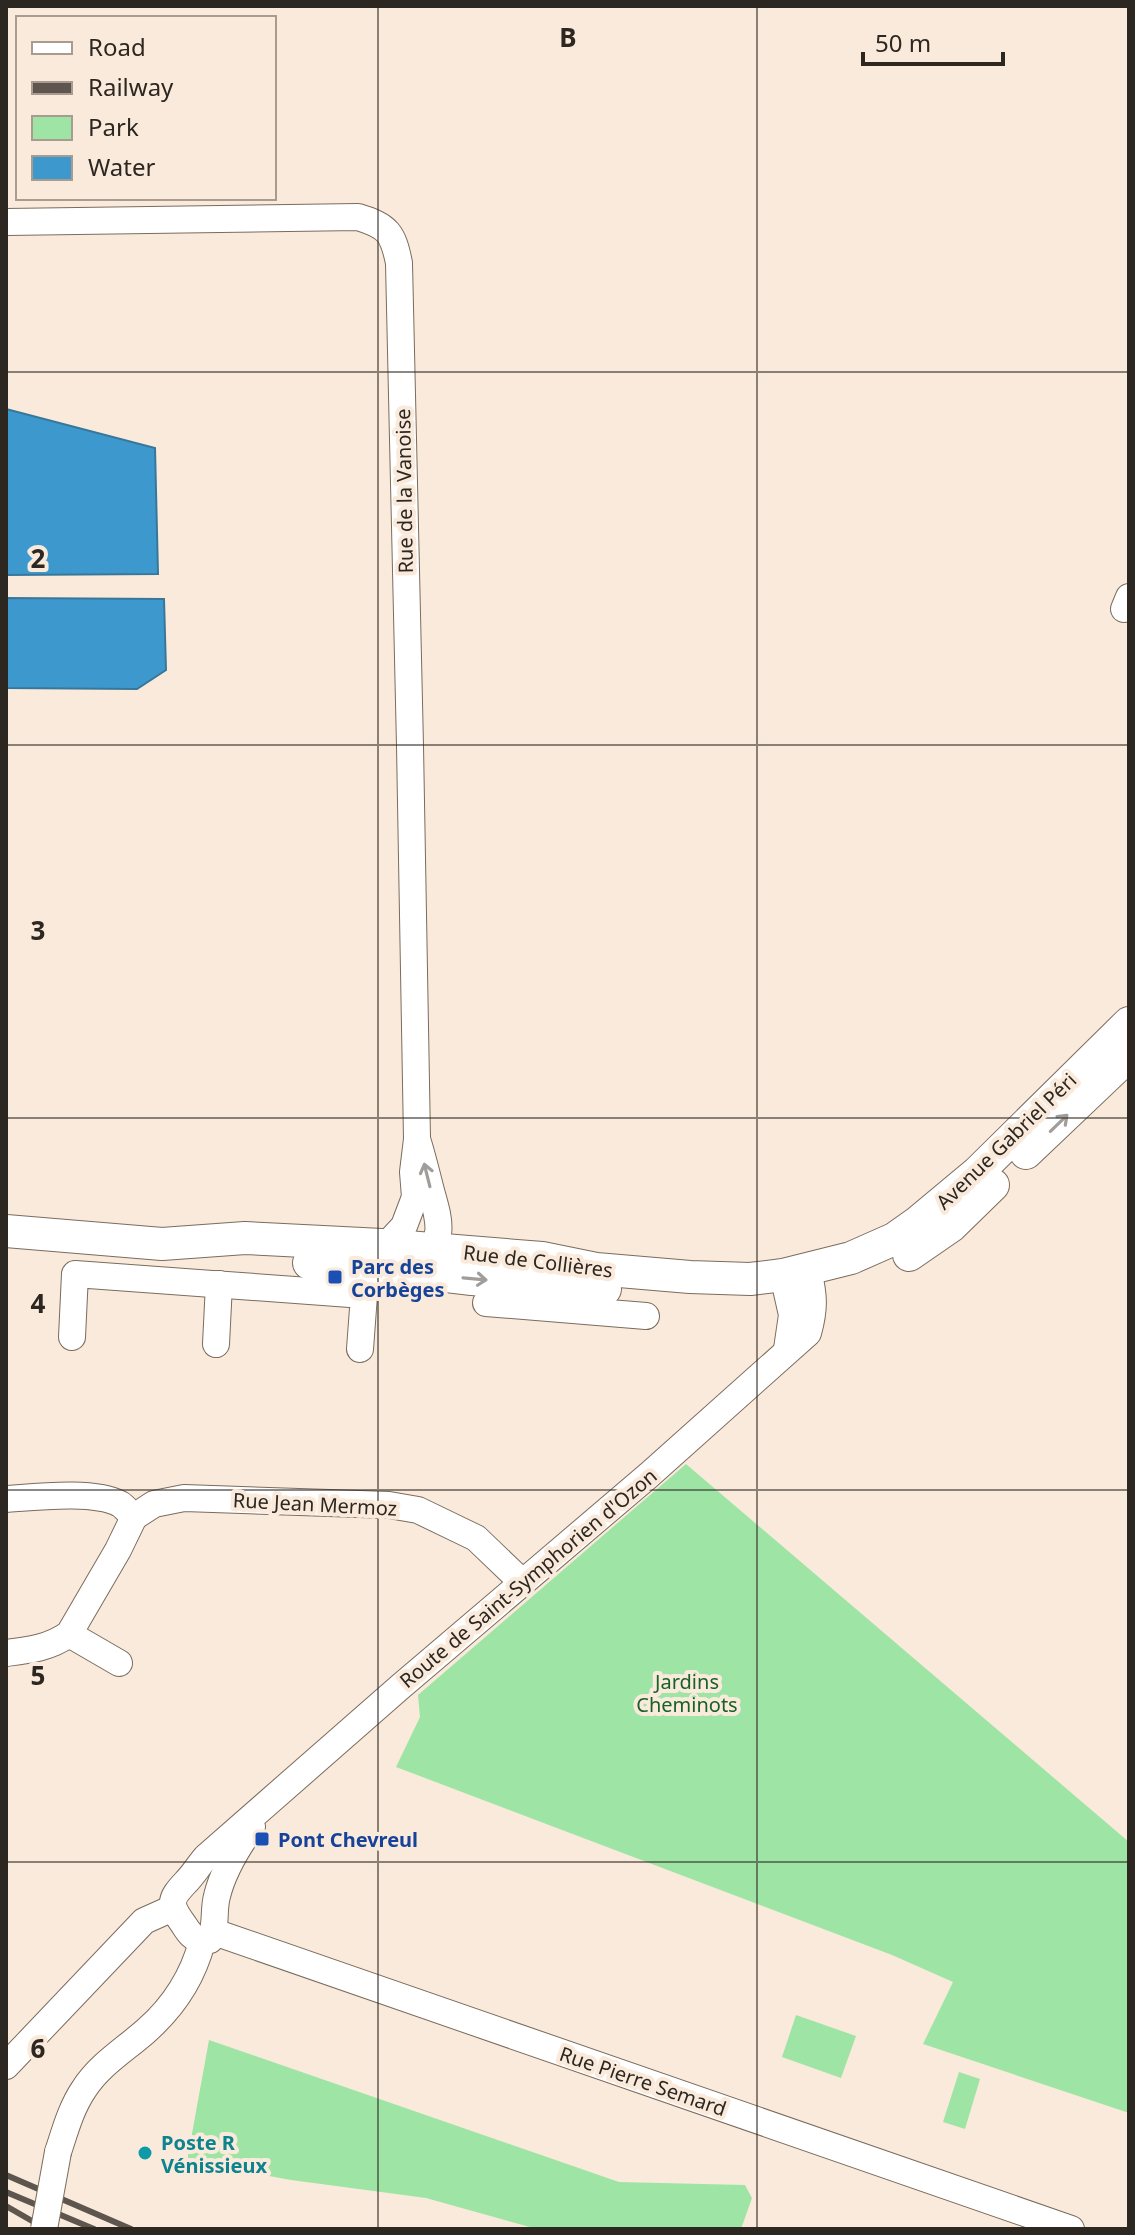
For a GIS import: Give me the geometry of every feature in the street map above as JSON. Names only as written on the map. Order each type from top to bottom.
[{"type":"main road","name":"Avenue Gabriel Péri","points":[[797,1281],[894,1239],[918,1222],[1094,1072],[1129,1023]]},
{"type":"main road","points":[[1094,1072],[1129,1055]]},
{"type":"main road","name":"Rue de Collières","points":[[6,1231],[162,1244],[245,1238],[381,1256],[565,1298],[750,1299],[797,1281]]},
{"type":"main road","name":"Rue de Collières","points":[[6,1244],[161,1255],[293,1276],[381,1256],[430,1249],[542,1258],[596,1269],[797,1281]]},
{"type":"street","name":"Rue de la Vanoise","points":[[6,222],[358,217],[380,223],[395,242],[399,263],[417,1139],[413,1172],[415,1197],[404,1226],[381,1256]]},
{"type":"street","name":"Rue de la Vanoise","points":[[417,1139],[438,1212],[437,1241],[430,1249]]},
{"type":"street","name":"Rue de Collières","points":[[72,1337],[75,1274],[219,1284],[293,1276],[364,1295],[360,1349]]},
{"type":"street","name":"Route de Saint-Symphorien d'Ozon","points":[[268,1805],[740,1394],[787,1349],[797,1281]]},
{"type":"street","points":[[216,1344],[219,1284]]},
{"type":"street","name":"Rue de Collières","points":[[486,1303],[565,1298],[646,1316]]},
{"type":"street","points":[[6,1499],[56,1495],[91,1497],[120,1504],[134,1517],[69,1634],[57,1643],[6,1653]]},
{"type":"street","name":"Rue Jean Mermoz","points":[[134,1517],[154,1504],[184,1498],[389,1505],[418,1510],[476,1538],[523,1583]]},
{"type":"street","points":[[69,1634],[119,1663]]},
{"type":"street","points":[[208,1937],[193,1938],[173,1908],[174,1896],[206,1857],[268,1805]]},
{"type":"street","points":[[44,2229],[58,2152],[83,2090],[105,2064],[145,2032],[175,1999],[208,1937],[223,1875],[268,1805]]},
{"type":"street","points":[[185,1884],[205,1885],[216,1899]]},
{"type":"street","points":[[6,2066],[144,1921],[173,1908]]},
{"type":"street","name":"Rue Pierre Semard","points":[[208,1937],[1071,2229]]},
{"type":"green space","name":"Jardins Cheminots","points":[[686,1464],[1129,1842],[1129,2113],[923,2044],[953,1982],[892,1955],[396,1767],[420,1717],[418,1695]]},
{"type":"green space","points":[[796,2015],[856,2036],[841,2078],[782,2057]]},
{"type":"green space","points":[[209,2040],[619,2182],[745,2185],[752,2198],[741,2229],[537,2229],[426,2198],[291,2180],[187,2161]]},
{"type":"green space","points":[[959,2072],[980,2079],[965,2129],[943,2122]]},
{"type":"water","points":[[6,409],[155,448],[158,574],[6,575]]},
{"type":"water","points":[[6,598],[164,599],[166,670],[137,689],[6,688]]},
{"type":"railway","points":[[6,2175],[131,2229]]},
{"type":"railway","points":[[6,2192],[94,2229]]},
{"type":"railway","points":[[6,2206],[46,2229]]},
{"type":"place","name":"Parc des Corbèges","points":[[335,1277]]},
{"type":"place","name":"Pont Chevreul","points":[[262,1839]]},
{"type":"place","name":"Poste R Vénissieux","points":[[145,2153]]}]
